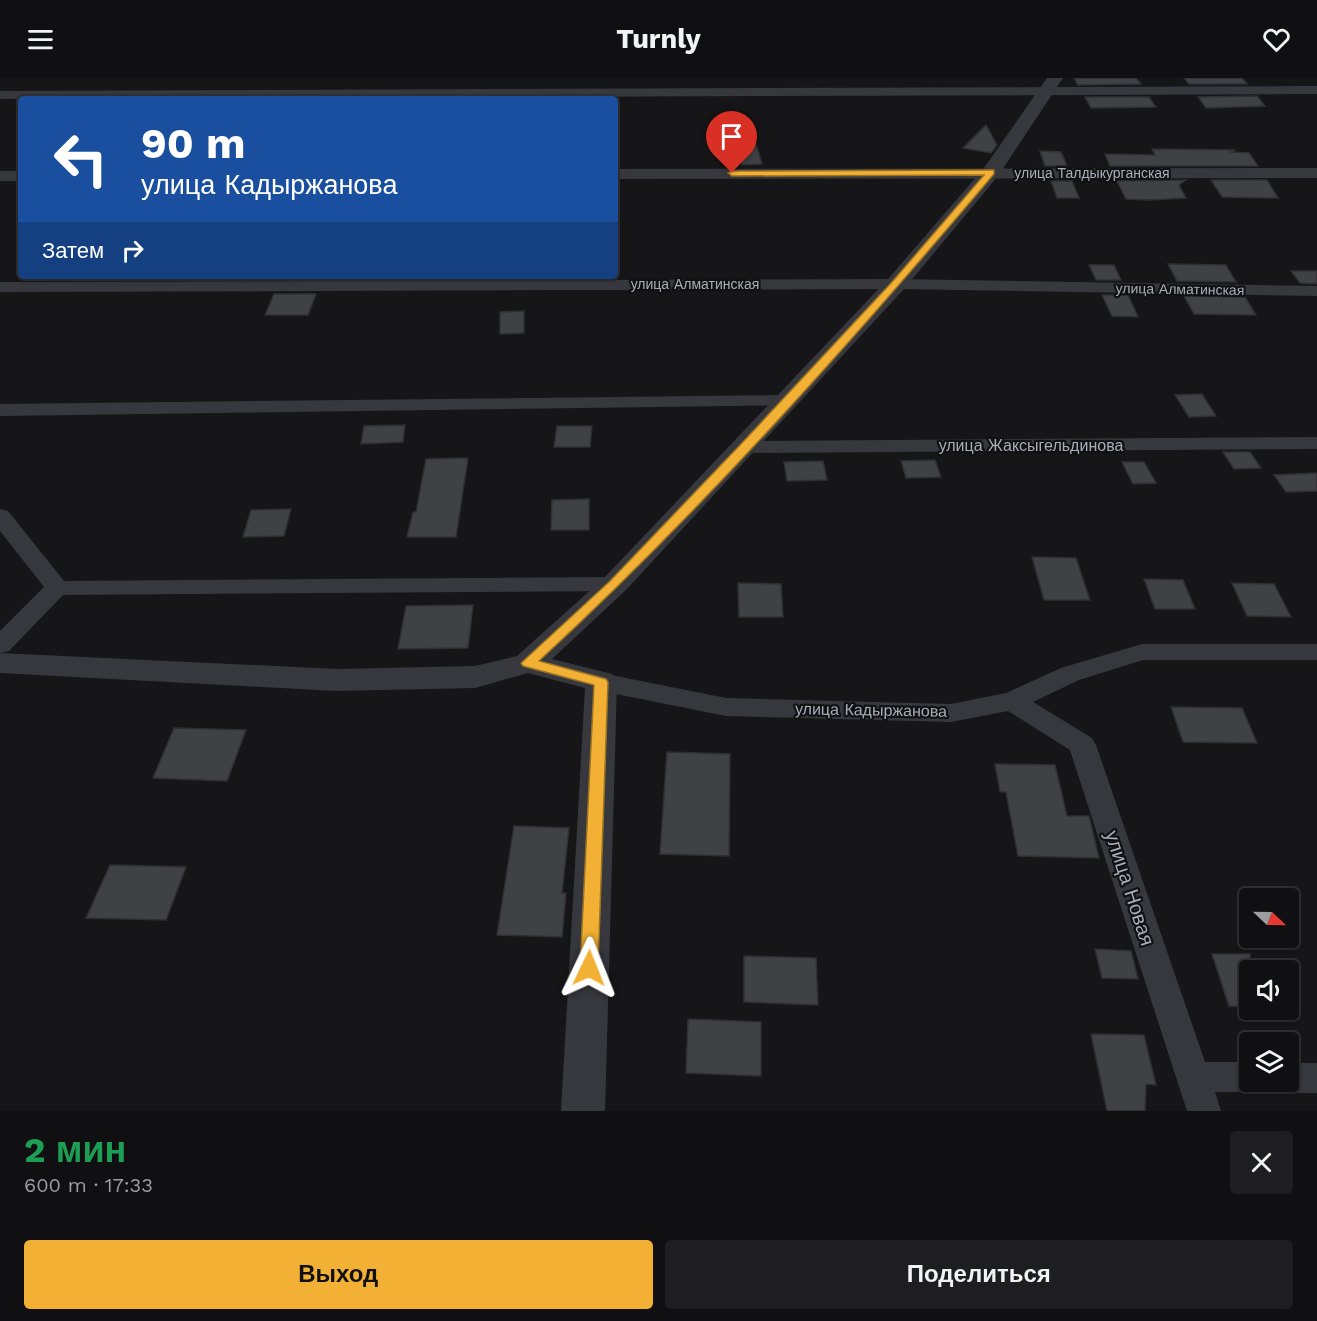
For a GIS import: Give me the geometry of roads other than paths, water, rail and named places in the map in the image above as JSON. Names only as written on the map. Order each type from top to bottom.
[{"type":"street","points":[[512,96],[515,78]]},
{"type":"street","points":[[0,663],[337,680],[475,677],[528,663],[615,584],[746,447],[896,284],[991,172],[1051,84]]},
{"type":"street","points":[[0,95],[512,96],[1051,84],[1317,90]]},
{"type":"street","name":"улица Талдыкурганская","points":[[618,174],[1317,173]]},
{"type":"street","points":[[0,176],[18,176]]},
{"type":"street","name":"улица Алматинская","points":[[0,287],[482,280],[1317,291]]},
{"type":"street","points":[[0,410],[786,401]]},
{"type":"street","name":"улица Жаксыгельдинова","points":[[746,447],[1317,443]]},
{"type":"street","points":[[0,516],[57,588]]},
{"type":"street","points":[[0,645],[57,588],[615,584]]},
{"type":"street","name":"улица Кадыржанова","points":[[528,663],[601,682],[726,707],[951,713],[1012,701],[1070,674],[1142,651],[1317,652]]},
{"type":"street","points":[[584,1111],[601,682]]},
{"type":"street","name":"улица Новая","points":[[1012,701],[1082,745],[1204,1111]]},
{"type":"street","points":[[1192,1077],[1239,1077]]},
{"type":"street","points":[[1299,1078],[1317,1078]]}]
